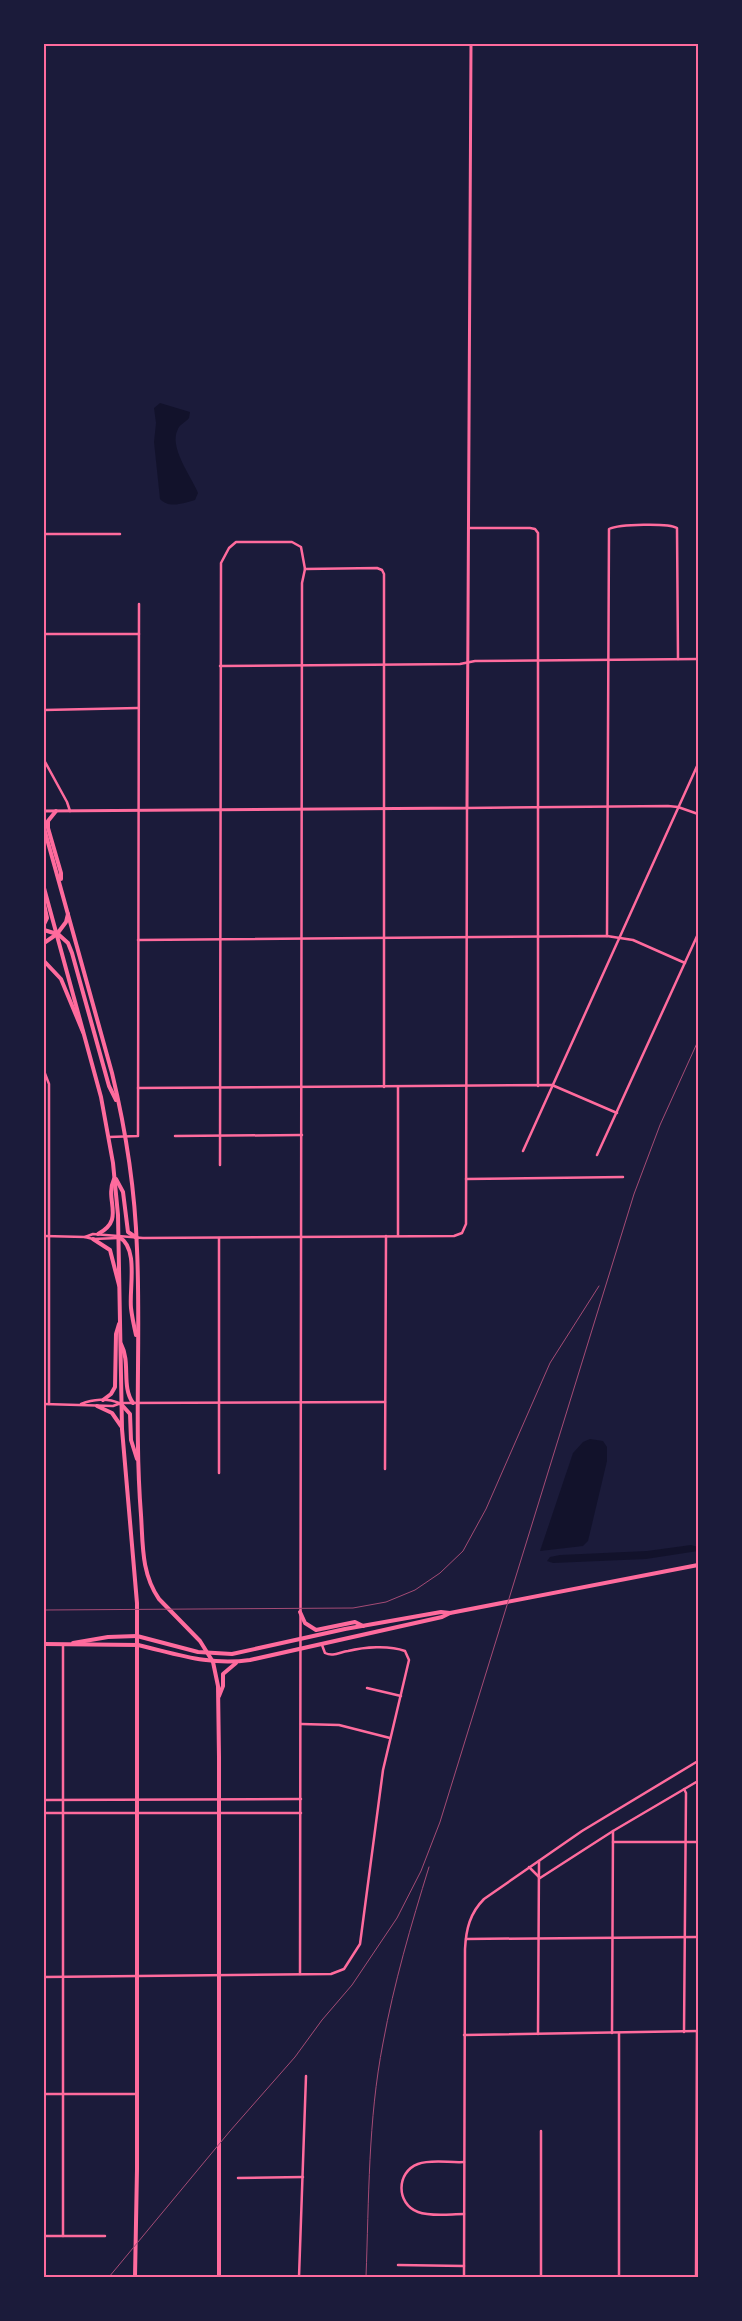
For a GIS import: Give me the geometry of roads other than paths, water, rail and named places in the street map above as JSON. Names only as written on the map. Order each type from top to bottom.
[{"type":"main road","points":[[56,811],[48,821],[48,828],[61,873],[60,884]]},
{"type":"main road","points":[[44,828],[120,1106],[132,1182],[137,1238],[138,1345],[136,1404],[138,1461],[142,1540],[146,1571],[153,1590],[209,1654],[217,1680],[219,1799],[219,2277]]},
{"type":"main road","points":[[44,888],[87,1041],[109,1137],[115,1176],[120,1237],[122,1429],[137,1580],[138,1636],[135,2277]]},
{"type":"main road","points":[[44,904],[47,918],[44,924]]},
{"type":"main road","points":[[44,943],[57,934],[66,922],[68,911]]},
{"type":"main road","points":[[44,930],[57,934],[68,943],[109,1086],[120,1106]]},
{"type":"main road","points":[[44,961],[61,979],[87,1041]]},
{"type":"main road","points":[[115,1176],[123,1192],[128,1232],[137,1238]]},
{"type":"main road","points":[[98,1234],[109,1227],[113,1221],[111,1186],[115,1176]]},
{"type":"main road","points":[[120,1237],[126,1242],[130,1254],[131,1308],[138,1345]]},
{"type":"main road","points":[[92,1239],[110,1250],[120,1293]]},
{"type":"main road","points":[[103,1400],[111,1394],[115,1387],[116,1334],[120,1319]]},
{"type":"main road","points":[[120,1342],[125,1352],[128,1391],[136,1404]]},
{"type":"main road","points":[[121,1404],[130,1414],[132,1445],[138,1461]]},
{"type":"main road","points":[[97,1406],[112,1413],[122,1429]]},
{"type":"main road","points":[[44,1644],[138,1645],[213,1662],[238,1662],[442,1617],[450,1613],[698,1565]]},
{"type":"main road","points":[[300,1612],[305,1623],[316,1630],[355,1622],[363,1626]]},
{"type":"main road","points":[[63,1644],[108,1637],[138,1636],[209,1654],[241,1654],[363,1626],[441,1612],[450,1613]]},
{"type":"main road","points":[[218,1698],[223,1686],[223,1674],[228,1668],[238,1662]]},
{"type":"street","points":[[85,1237],[98,1234],[137,1238],[454,1236],[462,1233],[466,1224],[471,44]]},
{"type":"street","points":[[607,936],[610,529],[614,526],[663,526],[677,528],[678,659]]},
{"type":"street","points":[[469,528],[533,528],[537,530],[539,539],[537,808],[538,1086]]},
{"type":"street","points":[[44,534],[120,534]]},
{"type":"street","points":[[220,1165],[221,563],[224,554],[236,542],[296,543],[302,550],[305,569],[302,575],[300,1974]]},
{"type":"street","points":[[305,569],[377,568],[382,570],[384,574],[384,1087]]},
{"type":"street","points":[[109,1137],[138,1136],[139,604]]},
{"type":"street","points":[[44,634],[139,634]]},
{"type":"street","points":[[220,666],[384,665],[468,663],[475,660],[698,659]]},
{"type":"street","points":[[44,710],[138,708]]},
{"type":"street","points":[[44,760],[70,811]]},
{"type":"street","points":[[523,1151],[698,764]]},
{"type":"street","points":[[44,811],[678,807],[698,814]]},
{"type":"street","points":[[597,1155],[698,934]]},
{"type":"street","points":[[138,940],[607,936],[633,940],[685,963]]},
{"type":"street","points":[[44,1071],[49,1084],[49,1404]]},
{"type":"street","points":[[138,1088],[552,1085],[617,1113]]},
{"type":"street","points":[[398,1087],[398,1236]]},
{"type":"street","points":[[175,1136],[302,1135]]},
{"type":"street","points":[[466,1179],[624,1177]]},
{"type":"street","points":[[44,1236],[113,1240],[120,1237]]},
{"type":"street","points":[[385,1469],[386,1236]]},
{"type":"street","points":[[219,1238],[219,1474]]},
{"type":"street","points":[[81,1404],[88,1401],[103,1400],[112,1400],[121,1404]]},
{"type":"street","points":[[44,1404],[97,1406],[121,1404],[385,1402]]},
{"type":"street","points":[[44,1977],[331,1974],[344,1969],[360,1944],[383,1770],[408,1666],[408,1657],[405,1651],[371,1648],[330,1655],[325,1653],[321,1643]]},
{"type":"street","points":[[63,1644],[63,2236]]},
{"type":"street","points":[[368,1688],[401,1696]]},
{"type":"street","points":[[301,1724],[338,1725],[390,1738]]},
{"type":"street","points":[[464,2277],[464,2035],[466,1939],[470,1919],[480,1904],[539,1860],[611,1812],[698,1761]]},
{"type":"street","points":[[540,1878],[613,1831],[698,1781]]},
{"type":"street","points":[[684,1789],[686,1793],[684,2032]]},
{"type":"street","points":[[44,1800],[301,1800]]},
{"type":"street","points":[[44,1813],[301,1813]]},
{"type":"street","points":[[612,2033],[613,1831]]},
{"type":"street","points":[[613,1842],[698,1842]]},
{"type":"street","points":[[538,2034],[539,1860]]},
{"type":"street","points":[[529,1867],[540,1878]]},
{"type":"street","points":[[466,1939],[698,1937]]},
{"type":"street","points":[[464,2035],[698,2031],[696,2277]]},
{"type":"street","points":[[619,2033],[619,2277]]},
{"type":"street","points":[[299,2277],[306,2076]]},
{"type":"street","points":[[44,2094],[137,2094]]},
{"type":"street","points":[[541,2277],[542,2131]]},
{"type":"street","points":[[464,2162],[418,2164],[406,2173],[401,2188],[406,2203],[417,2212],[464,2214]]},
{"type":"street","points":[[238,2178],[303,2177]]},
{"type":"street","points":[[44,2236],[105,2236]]},
{"type":"street","points":[[398,2266],[464,2266]]},
{"type":"railway","points":[[109,2277],[230,2131],[295,2057],[322,2020],[352,1985],[397,1918],[421,1871],[440,1822],[634,1194],[660,1125],[698,1041]]},
{"type":"railway","points":[[44,1610],[353,1608],[386,1602],[415,1590],[440,1573],[463,1551],[486,1509],[550,1363],[599,1286]]},
{"type":"railway","points":[[366,2277],[370,2160],[378,2072],[387,2021],[398,1976],[429,1867]]}]
